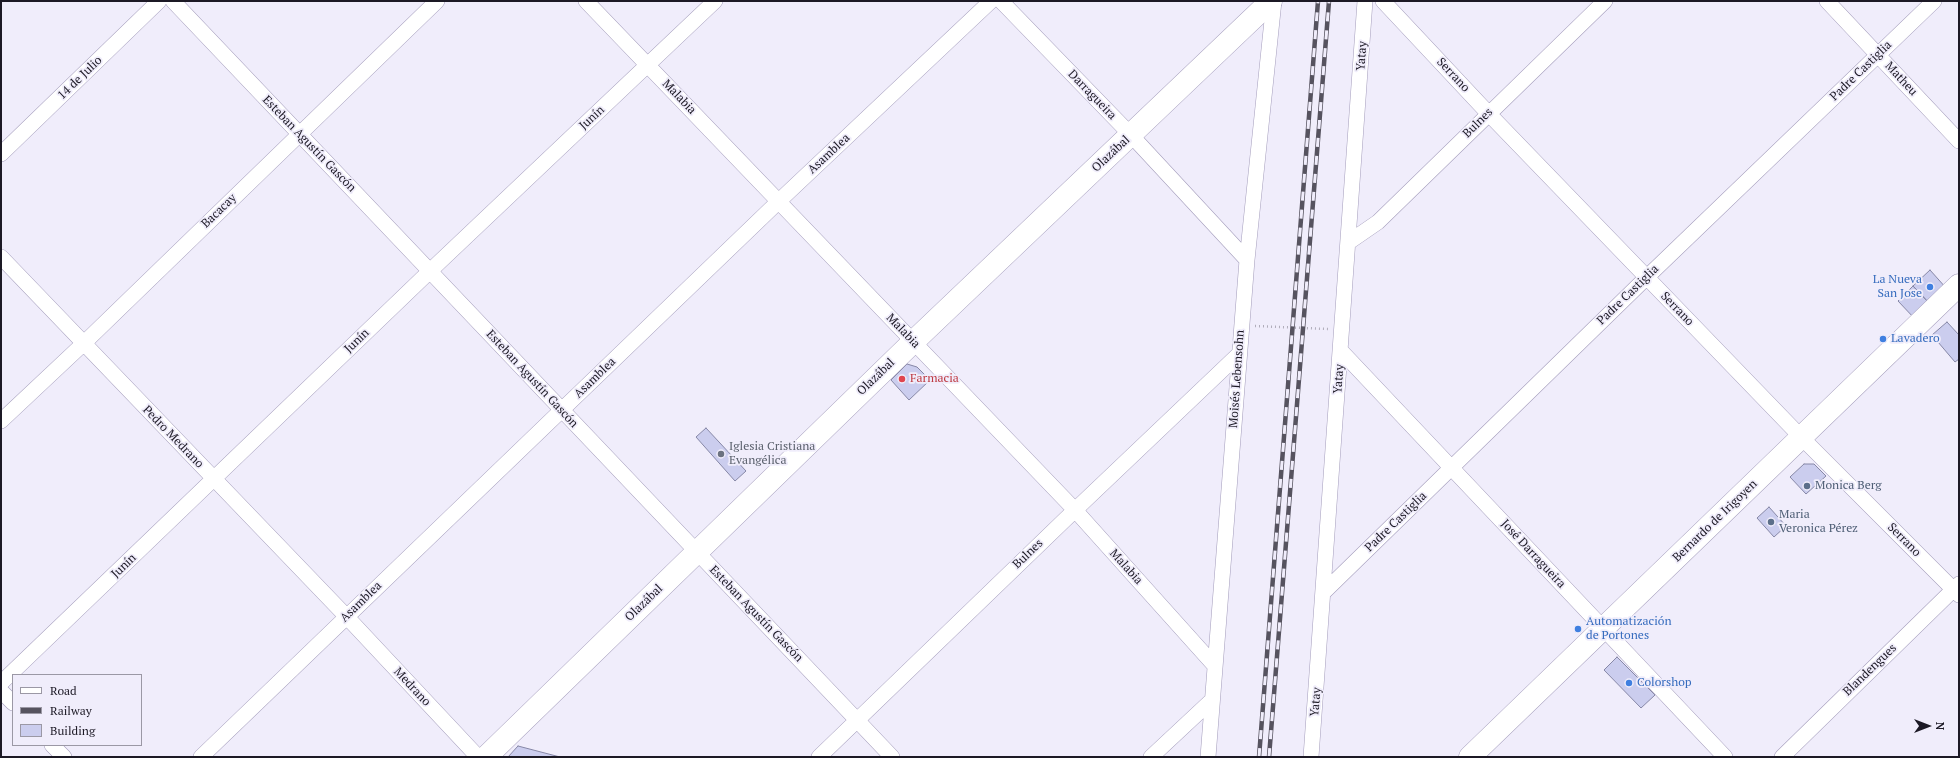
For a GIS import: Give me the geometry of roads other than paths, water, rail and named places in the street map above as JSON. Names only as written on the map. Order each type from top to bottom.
[{"type":"street","name":"14 de Julio","points":[[1,154],[159,1]]},
{"type":"street","name":"Esteban Agustín Gascón","points":[[173,1],[892,757]]},
{"type":"street","name":"Bacacay","points":[[1,420],[83,344],[437,1]]},
{"type":"street","name":"Malabia","points":[[586,1],[779,200],[1075,510],[1215,666]]},
{"type":"street","name":"Junín","points":[[1,683],[430,271],[715,1]]},
{"type":"street","name":"Asamblea","points":[[201,757],[346,616],[562,411],[779,200],[991,1]]},
{"type":"street","name":"Darragueira","points":[[1001,1],[1131,135],[1247,260]]},
{"type":"street","name":"Olazábal","points":[[486,757],[913,342],[1272,1]]},
{"type":"street","name":"Moisés Lebensohn","points":[[1208,757],[1239,354],[1272,1]]},
{"type":"street","name":"Yatay","points":[[1311,757],[1349,242],[1365,1]]},
{"type":"street","name":"Serrano","points":[[1383,1],[1488,113],[1802,438],[1957,590]]},
{"type":"street","name":"Bulnes","points":[[1349,242],[1378,222],[1488,113],[1605,1]]},
{"type":"street","name":"Matheu","points":[[1827,1],[1959,141]]},
{"type":"street","name":"Padre Castiglia","points":[[1324,592],[1647,277],[1934,1]]},
{"type":"street","name":"Pedro Medrano","points":[[1,257],[346,616]]},
{"type":"street","name":"Bernardo de Irigoyen","points":[[1470,757],[1959,285]]},
{"type":"street","name":"José Darragueira","points":[[1341,351],[1725,757]]},
{"type":"street","name":"Bulnes","points":[[819,757],[1239,354]]},
{"type":"street","name":"Blandengues","points":[[1782,757],[1957,590]]},
{"type":"street","name":"Medrano","points":[[346,616],[478,757]]},
{"type":"street","points":[[1,691],[12,702]]},
{"type":"street","points":[[1151,757],[1212,700]]},
{"type":"street","points":[[53,746],[64,757]]},
{"type":"railway","points":[[1259,757],[1318,1]]},
{"type":"railway","points":[[1269,757],[1329,1]]},
{"type":"place","name":"La Nueva San Jose","points":[[1930,287]]},
{"type":"place","name":"Lavadero","points":[[1883,339]]},
{"type":"place","name":"Farmacia","points":[[902,379]]},
{"type":"place","name":"Iglesia Cristiana Evangélica","points":[[721,454]]},
{"type":"place","name":"Monica Berg","points":[[1807,486]]},
{"type":"place","name":"Maria Veronica Pérez","points":[[1771,522]]},
{"type":"place","name":"Automatización de Portones","points":[[1578,629]]},
{"type":"place","name":"Colorshop","points":[[1629,683]]}]
